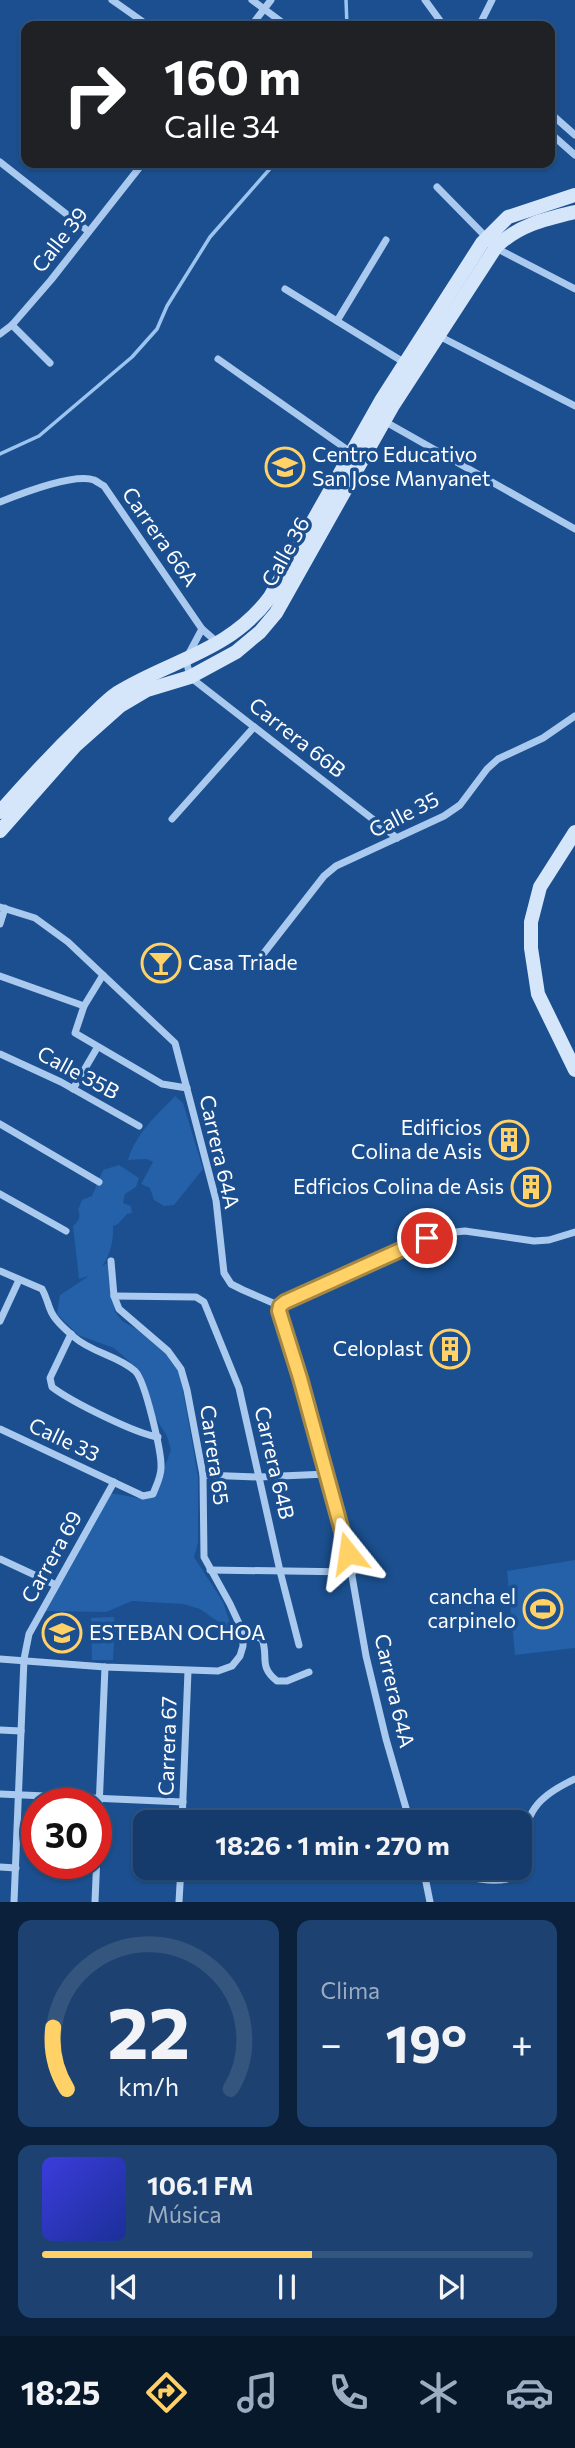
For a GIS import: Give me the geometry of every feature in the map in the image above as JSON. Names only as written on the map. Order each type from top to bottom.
[{"type":"main road","name":"Calle 36","points":[[0,812],[69,738],[114,695],[218,643],[247,624],[270,597],[405,363],[508,217],[575,195]]},
{"type":"main road","name":"Calle 36","points":[[0,831],[75,746],[120,706],[147,690],[190,677],[236,652],[260,632],[276,613],[384,421],[438,336],[491,242],[542,219],[575,212]]},
{"type":"main road","points":[[575,832],[558,856],[538,894],[531,922],[531,948],[538,994],[575,1070]]},
{"type":"street","points":[[112,0],[142,21]]},
{"type":"street","points":[[253,0],[280,21]]},
{"type":"street","points":[[255,21],[271,0]]},
{"type":"street","points":[[425,0],[440,21]]},
{"type":"street","points":[[482,21],[492,0]]},
{"type":"street","points":[[555,117],[575,135]]},
{"type":"street","points":[[555,137],[575,155]]},
{"type":"street","points":[[0,162],[88,231]]},
{"type":"street","name":"Calle 39","points":[[0,334],[12,326],[51,280],[139,168]]},
{"type":"street","points":[[437,187],[491,242],[575,289]]},
{"type":"street","points":[[337,321],[386,240]]},
{"type":"street","points":[[285,289],[405,363]]},
{"type":"street","points":[[12,326],[50,363]]},
{"type":"street","points":[[438,336],[575,406]]},
{"type":"street","points":[[218,359],[352,453]]},
{"type":"street","points":[[384,421],[575,529]]},
{"type":"street","name":"Carrera 66A","points":[[0,502],[29,490],[71,481],[93,480],[104,486],[202,629],[218,643]]},
{"type":"street","points":[[190,677],[186,659],[202,629]]},
{"type":"street","name":"Carrera 66B","points":[[190,677],[397,838]]},
{"type":"street","name":"Calle 35","points":[[260,958],[324,876],[336,866],[444,816],[460,805],[487,769],[498,759],[543,738],[575,716]]},
{"type":"street","points":[[172,818],[254,727]]},
{"type":"street","points":[[0,924],[2,907]]},
{"type":"street","name":"Carrera 64A","points":[[2,907],[35,918],[68,942],[175,1043],[216,1200],[224,1273],[232,1284],[280,1306],[279,1315],[300,1378],[353,1572],[366,1656],[407,1810]]},
{"type":"street","points":[[103,975],[84,1006],[75,1033],[162,1084],[187,1088]]},
{"type":"street","points":[[0,976],[84,1006]]},
{"type":"street","points":[[73,1088],[97,1048]]},
{"type":"street","name":"Calle 35B","points":[[0,1054],[73,1088],[139,1126]]},
{"type":"street","points":[[0,1124],[99,1182]]},
{"type":"street","points":[[0,1194],[66,1231]]},
{"type":"street","points":[[280,1306],[427,1238],[445,1233],[465,1231],[534,1241],[549,1240],[575,1232]]},
{"type":"street","points":[[111,1261],[114,1296]]},
{"type":"street","points":[[0,1271],[41,1289],[54,1317],[89,1349],[119,1361],[137,1372],[158,1437]]},
{"type":"street","points":[[0,1321],[19,1280]]},
{"type":"street","name":"Carrera 64B","points":[[114,1296],[196,1297],[204,1302],[239,1388],[299,1645]]},
{"type":"street","name":"Carrera 65","points":[[114,1296],[124,1315],[168,1351],[181,1369],[203,1475],[204,1557],[243,1632]]},
{"type":"street","points":[[71,1334],[50,1378],[52,1387],[90,1408],[158,1437]]},
{"type":"street","name":"Calle 33","points":[[0,1429],[143,1496],[153,1494],[162,1471],[158,1437]]},
{"type":"street","points":[[203,1475],[327,1475]]},
{"type":"street","name":"Carrera 69","points":[[14,1902],[24,1659],[29,1634],[114,1482]]},
{"type":"street","points":[[0,1559],[56,1585]]},
{"type":"street","points":[[210,1570],[353,1572]]},
{"type":"street","points":[[0,1659],[105,1667],[218,1671],[232,1666],[240,1656],[243,1632],[262,1639],[266,1649],[264,1664],[267,1672],[277,1681],[287,1681],[309,1672]]},
{"type":"street","points":[[99,1788],[105,1667]]},
{"type":"street","name":"Carrera 67","points":[[183,1810],[188,1671]]},
{"type":"street","points":[[0,1730],[21,1731]]},
{"type":"street","points":[[532,1810],[540,1799],[555,1788],[575,1780]]},
{"type":"street","points":[[0,1794],[19,1795]]},
{"type":"street","points":[[112,1799],[183,1802]]},
{"type":"street","points":[[0,1867],[16,1868]]},
{"type":"street","points":[[95,1902],[96,1879]]},
{"type":"street","points":[[179,1902],[180,1880]]},
{"type":"street","points":[[426,1880],[430,1902]]},
{"type":"street","points":[[484,1880],[503,1880]]},
{"type":"shaded area","points":[[175,1096],[183,1103],[203,1169],[174,1205],[164,1206],[154,1200],[150,1188],[141,1184],[153,1162],[147,1159],[128,1160],[141,1133]]},
{"type":"shaded area","points":[[119,1165],[139,1178],[136,1187],[125,1194],[123,1203],[131,1206],[132,1213],[113,1226],[111,1248],[102,1266],[108,1263],[115,1312],[122,1321],[145,1334],[165,1351],[179,1368],[198,1476],[198,1542],[194,1557],[223,1602],[235,1638],[230,1637],[220,1623],[200,1609],[183,1604],[132,1601],[106,1612],[44,1611],[110,1493],[144,1499],[154,1495],[171,1450],[167,1436],[154,1415],[139,1370],[114,1348],[78,1335],[57,1314],[60,1295],[89,1276],[79,1279],[73,1226],[79,1219],[78,1210],[82,1200],[92,1196],[103,1170]]},
{"type":"shaded area","name":"cancha el carpinelo","points":[[575,1560],[575,1648],[515,1655],[507,1571]]},
{"type":"shaded area","points":[[114,1617],[115,1626],[123,1627],[124,1644],[114,1640],[113,1660],[92,1660],[91,1618]]},
{"type":"waterway","points":[[346,0],[347,21]]},
{"type":"waterway","points":[[0,454],[39,436],[132,357],[157,329],[167,306],[210,237],[271,168]]},
{"type":"place","name":"Centro Educativo San Jose Manyanet","points":[[285,467]]},
{"type":"place","name":"Casa Triade","points":[[161,963]]},
{"type":"place","name":"Edificios Colina de Asis","points":[[509,1140]]},
{"type":"place","name":"Edficios Colina de Asis","points":[[531,1187]]},
{"type":"place","name":"Celoplast","points":[[450,1349]]},
{"type":"place","name":"cancha el carpinelo","points":[[543,1609]]},
{"type":"place","name":"ESTEBAN OCHOA","points":[[62,1633]]},
{"type":"route","points":[[348,1553],[300,1378],[279,1315],[280,1306],[427,1238]]}]
